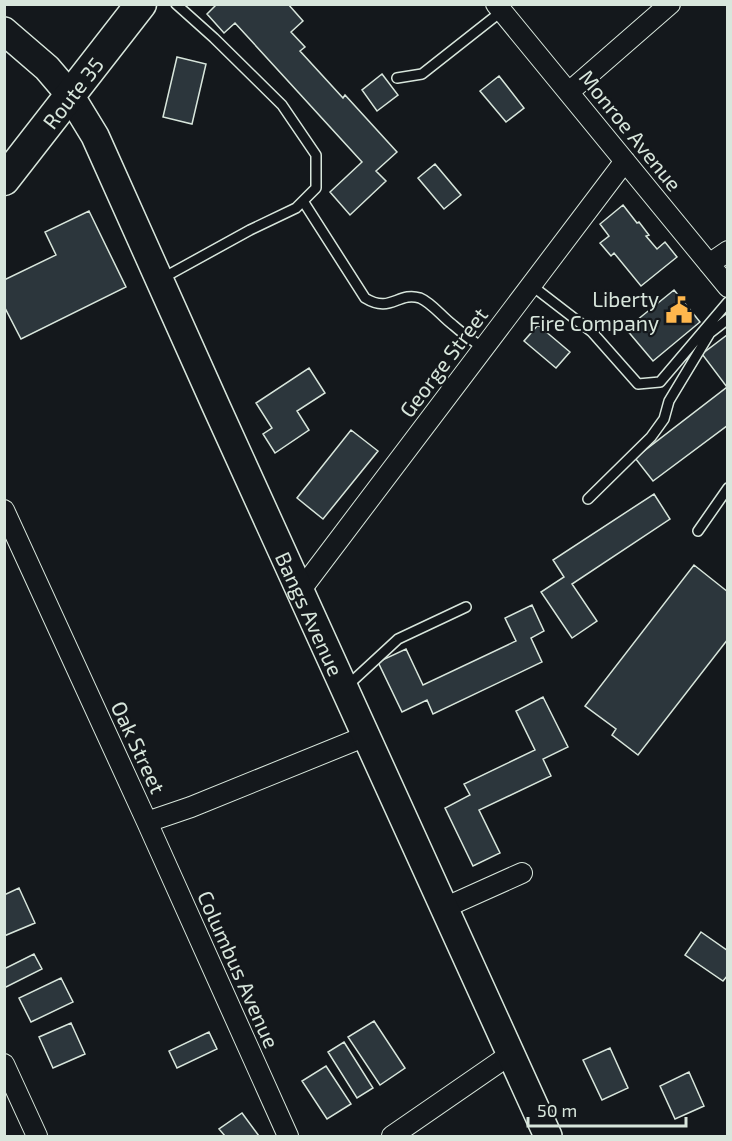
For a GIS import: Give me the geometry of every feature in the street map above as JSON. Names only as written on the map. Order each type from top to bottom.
[{"type":"main road","name":"Route 35","points":[[4,180],[141,4]]},
{"type":"street","points":[[569,92],[670,4]]},
{"type":"street","name":"Monroe Avenue","points":[[499,8],[728,287]]},
{"type":"street","name":"Bangs Avenue","points":[[4,31],[47,68],[70,95],[95,136],[548,1137]]},
{"type":"street","name":"George Street","points":[[300,591],[625,161]]},
{"type":"street","points":[[709,264],[728,251]]},
{"type":"street","name":"Oak Street","points":[[4,510],[147,822],[191,807],[366,736]]},
{"type":"street","name":"Columbus Avenue","points":[[147,822],[288,1137]]},
{"type":"street","points":[[444,908],[522,873]]},
{"type":"street","points":[[392,1137],[511,1054]]},
{"type":"street","points":[[4,1064],[37,1137]]},
{"type":"lane","points":[[159,280],[250,230],[296,208],[316,188],[316,155],[282,105],[176,4]]},
{"type":"lane","points":[[397,78],[422,74],[499,8]]},
{"type":"lane","points":[[303,201],[365,298],[375,304],[386,304],[399,299],[417,297],[426,301],[452,325],[483,348]]},
{"type":"lane","points":[[531,285],[592,332],[638,384],[660,382],[728,302]]},
{"type":"lane","points":[[588,499],[651,437],[664,419],[669,401],[710,333],[728,319]]},
{"type":"lane","points":[[698,531],[728,488]]},
{"type":"lane","points":[[344,689],[398,639],[466,607]]},
{"type":"building","points":[[217,4],[288,4],[303,21],[291,32],[305,47],[300,51],[343,98],[345,95],[397,152],[376,171],[386,181],[350,215],[330,192],[362,162],[235,23],[224,33],[207,14]]},
{"type":"building","points":[[177,57],[206,64],[192,124],[163,117]]},
{"type":"building","points":[[382,74],[398,95],[377,111],[362,90]]},
{"type":"building","points":[[499,76],[524,108],[506,122],[480,91]]},
{"type":"building","points":[[435,164],[461,195],[444,209],[418,178]]},
{"type":"building","points":[[623,205],[637,223],[639,222],[649,235],[646,236],[657,249],[665,242],[677,257],[641,286],[614,253],[611,256],[600,243],[609,236],[600,224]]},
{"type":"building","points":[[89,211],[126,287],[21,339],[4,306],[4,280],[56,255],[45,232]]},
{"type":"building","points":[[674,290],[700,322],[653,361],[626,329]]},
{"type":"building","points":[[538,325],[570,352],[556,368],[524,341]]},
{"type":"building","points":[[727,335],[728,425],[653,481],[635,458],[727,387],[702,354]]},
{"type":"building","points":[[309,368],[325,393],[297,411],[309,430],[275,453],[263,434],[272,428],[256,403]]},
{"type":"building","points":[[351,430],[378,451],[323,519],[297,498]]},
{"type":"building","points":[[654,494],[670,519],[572,584],[597,621],[572,638],[541,592],[564,577],[553,560]]},
{"type":"building","points":[[694,565],[728,592],[728,639],[638,755],[612,735],[616,729],[585,706]]},
{"type":"building","points":[[532,605],[544,631],[531,638],[542,662],[433,714],[427,700],[402,712],[378,662],[406,649],[423,685],[516,641],[505,618]]},
{"type":"building","points":[[543,697],[568,747],[543,759],[551,776],[479,810],[500,853],[473,866],[445,808],[470,795],[464,784],[535,750],[516,711]]},
{"type":"building","points":[[19,888],[35,923],[4,936],[4,895]]},
{"type":"building","points":[[701,932],[728,951],[728,975],[723,981],[685,955]]},
{"type":"building","points":[[34,954],[42,969],[4,988],[4,969]]},
{"type":"building","points":[[61,978],[73,1002],[31,1022],[19,998]]},
{"type":"building","points":[[374,1021],[405,1068],[380,1085],[348,1037]]},
{"type":"building","points":[[71,1023],[85,1054],[53,1068],[39,1037]]},
{"type":"building","points":[[209,1032],[217,1049],[177,1068],[169,1051]]},
{"type":"building","points":[[344,1042],[373,1088],[357,1098],[328,1052]]},
{"type":"building","points":[[610,1048],[628,1088],[602,1100],[583,1060]]},
{"type":"building","points":[[326,1066],[351,1104],[327,1119],[302,1081]]},
{"type":"building","points":[[689,1072],[704,1106],[675,1119],[660,1086]]},
{"type":"building","points":[[242,1113],[259,1136],[225,1136],[219,1129]]},
{"type":"place","name":"Liberty Fire Company","points":[[679,310]]}]
